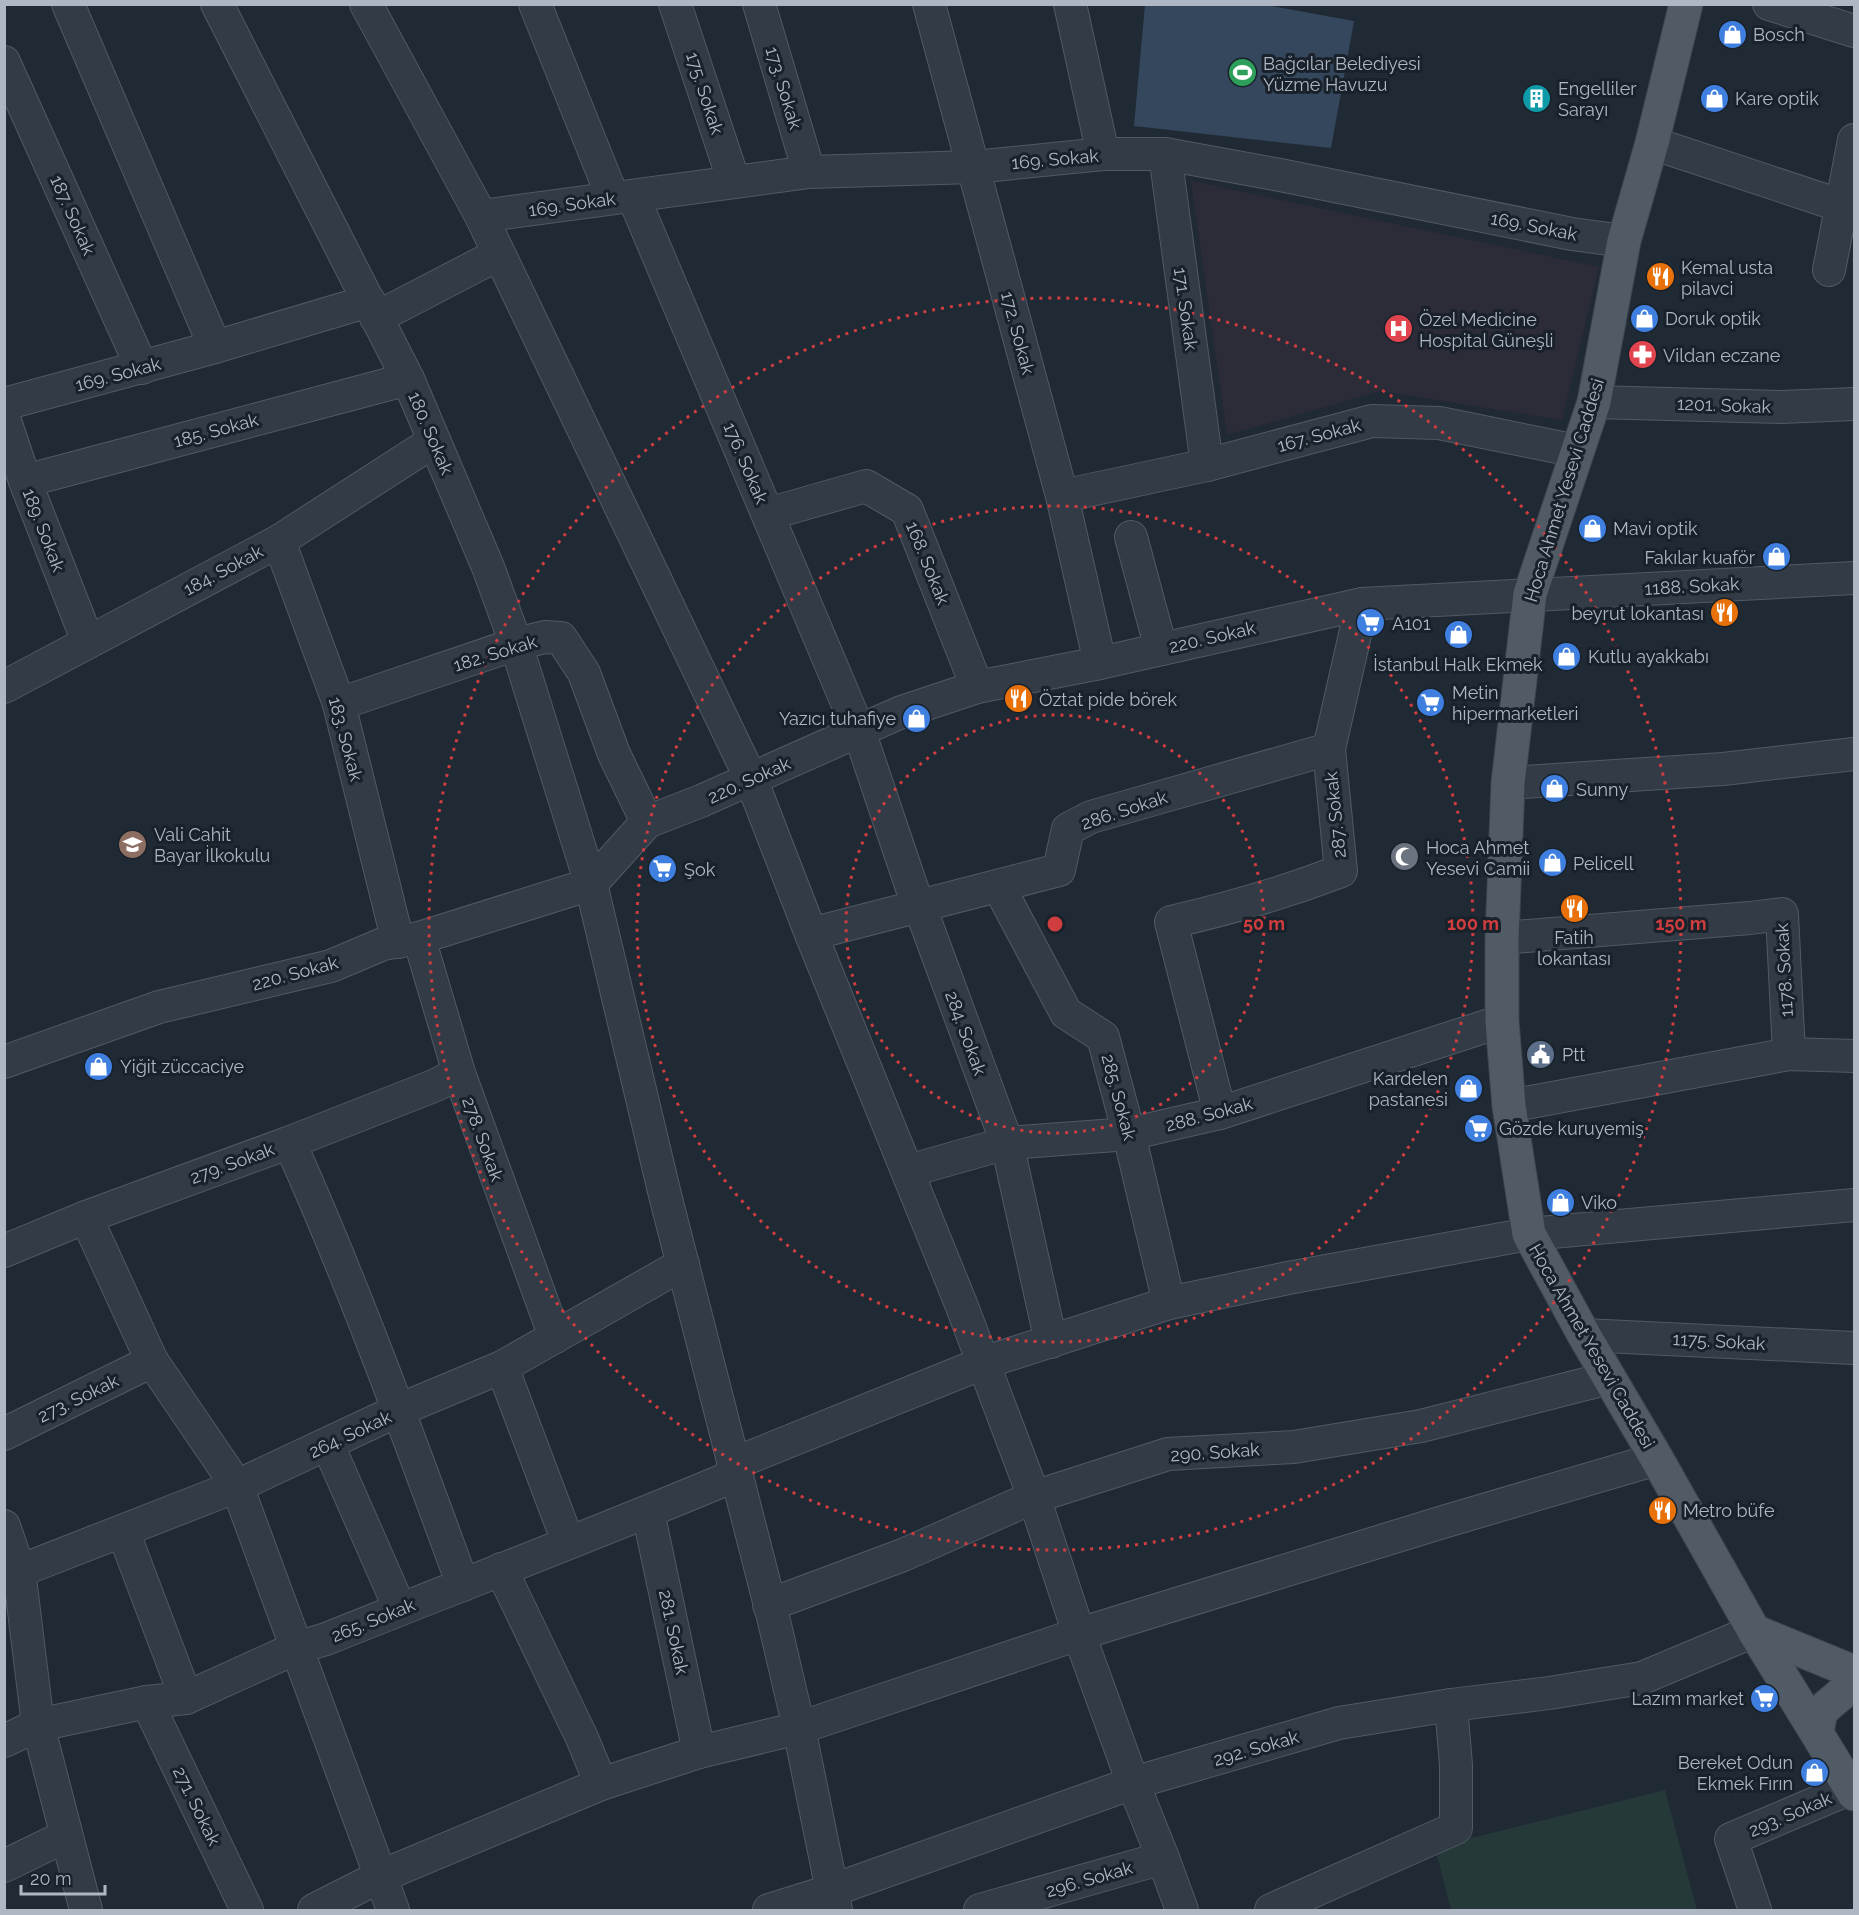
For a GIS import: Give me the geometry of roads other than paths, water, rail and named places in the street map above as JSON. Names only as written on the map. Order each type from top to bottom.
[{"type":"main road","name":"Hoca Ahmet Yesevi Caddesi","points":[[1685,5],[1652,143],[1624,241],[1594,402],[1530,594],[1508,783],[1502,938],[1502,1021],[1509,1106],[1529,1234],[1584,1335],[1754,1631],[1853,1791]]},
{"type":"main road","points":[[1754,1631],[1854,1672]]},
{"type":"main road","points":[[1817,1732],[1821,1711],[1847,1689],[1854,1688]]},
{"type":"street","points":[[68,4],[215,347]]},
{"type":"street","name":"180. Sokak","points":[[217,4],[408,379],[488,567],[516,644],[591,884],[682,1264],[799,1728],[835,1900]]},
{"type":"street","points":[[366,4],[481,216],[751,779],[811,934],[962,1304],[1034,1497],[1079,1634],[1133,1783],[1164,1858],[1182,1911]]},
{"type":"street","name":"176. Sokak","points":[[535,4],[768,514],[859,731]]},
{"type":"street","name":"175. Sokak","points":[[675,4],[734,182]]},
{"type":"street","name":"173. Sokak","points":[[759,4],[809,172]]},
{"type":"street","name":"172. Sokak","points":[[929,4],[1062,496],[1100,663]]},
{"type":"street","points":[[1070,4],[1103,154]]},
{"type":"street","points":[[1769,4],[1854,31]]},
{"type":"street","name":"187. Sokak","points":[[4,62],[142,368]]},
{"type":"street","points":[[1829,270],[1854,140]]},
{"type":"street","points":[[1652,143],[1842,206]]},
{"type":"street","name":"169. Sokak","points":[[481,216],[809,172],[974,167],[1103,154],[1165,154],[1292,177],[1572,234],[1624,241]]},
{"type":"street","name":"171. Sokak","points":[[1165,154],[1207,465]]},
{"type":"street","name":"169. Sokak","points":[[4,405],[215,347],[372,309],[499,254]]},
{"type":"street","name":"185. Sokak","points":[[25,481],[408,379]]},
{"type":"street","name":"1201. Sokak","points":[[1594,402],[1781,407],[1854,404]]},
{"type":"street","name":"189. Sokak","points":[[4,418],[25,481],[88,642]]},
{"type":"street","name":"167. Sokak","points":[[1062,496],[1207,465],[1372,421],[1439,423],[1577,451]]},
{"type":"street","name":"184. Sokak","points":[[4,687],[279,541],[434,441]]},
{"type":"street","name":"168. Sokak","points":[[768,514],[866,486],[907,510],[977,687]]},
{"type":"street","points":[[1131,537],[1161,649]]},
{"type":"street","name":"183. Sokak","points":[[279,541],[339,704],[408,940]]},
{"type":"street","name":"1188. Sokak","points":[[1530,594],[1854,578]]},
{"type":"street","name":"220. Sokak","points":[[6,1057],[159,1007],[331,966],[383,944],[408,940],[591,884],[647,822],[899,714],[977,687],[1100,663],[1362,604],[1530,594]]},
{"type":"street","name":"287. Sokak","points":[[1220,1113],[1171,922],[1209,913],[1341,871],[1329,749],[1362,604]]},
{"type":"street","name":"182. Sokak","points":[[339,704],[516,644],[545,638],[561,638],[584,673],[614,754],[647,822]]},
{"type":"street","name":"284. Sokak","points":[[859,731],[916,900],[1006,1143],[1051,1341]]},
{"type":"street","name":"286. Sokak","points":[[811,934],[1059,870],[1068,829],[1091,817],[1329,749]]},
{"type":"street","points":[[1508,783],[1723,769],[1854,754]]},
{"type":"street","name":"285. Sokak","points":[[999,887],[1066,1013],[1103,1036],[1169,1303]]},
{"type":"street","name":"1178. Sokak","points":[[1502,938],[1782,914],[1789,1054]]},
{"type":"street","name":"278. Sokak","points":[[408,940],[555,1337]]},
{"type":"street","name":"288. Sokak","points":[[908,1171],[1006,1143],[1129,1134],[1220,1113],[1502,1021]]},
{"type":"street","points":[[1509,1106],[1789,1054],[1854,1056]]},
{"type":"street","name":"279. Sokak","points":[[4,1251],[86,1217],[288,1143],[436,1085],[459,1073]]},
{"type":"street","points":[[288,1143],[315,1200],[399,1410],[463,1585]]},
{"type":"street","name":"265. Sokak","points":[[4,1741],[38,1725],[147,1702],[186,1698],[296,1648],[326,1639],[648,1512],[735,1469],[983,1363],[1169,1303],[1288,1278],[1529,1234],[1854,1205]]},
{"type":"street","points":[[86,1217],[152,1361],[237,1486],[393,1911]]},
{"type":"street","name":"264. Sokak","points":[[12,1574],[237,1486],[399,1410],[502,1367],[682,1264]]},
{"type":"street","name":"1175. Sokak","points":[[1584,1335],[1854,1348]]},
{"type":"street","name":"273. Sokak","points":[[4,1434],[152,1361]]},
{"type":"street","points":[[502,1367],[568,1542]]},
{"type":"street","name":"290. Sokak","points":[[769,1605],[903,1555],[1034,1497],[1168,1454],[1294,1447],[1421,1426],[1609,1377]]},
{"type":"street","points":[[328,1445],[400,1610]]},
{"type":"street","points":[[314,1911],[380,1877],[601,1784],[699,1752],[799,1728],[1079,1634],[1657,1459]]},
{"type":"street","name":"281. Sokak","points":[[648,1512],[699,1752]]},
{"type":"street","points":[[4,1526],[38,1725],[86,1911]]},
{"type":"street","points":[[123,1531],[186,1698]]},
{"type":"street","points":[[501,1569],[582,1738],[601,1784]]},
{"type":"street","name":"292. Sokak","points":[[769,1911],[835,1900],[1133,1783],[1340,1724],[1451,1705],[1549,1693],[1642,1678],[1754,1631]]},
{"type":"street","name":"271. Sokak","points":[[147,1702],[247,1911]]},
{"type":"street","points":[[1271,1911],[1456,1828],[1456,1766],[1451,1705]]},
{"type":"street","name":"293. Sokak","points":[[1755,1911],[1731,1839],[1853,1791]]},
{"type":"street","points":[[4,1866],[66,1836]]},
{"type":"street","name":"296. Sokak","points":[[980,1911],[1164,1858]]},
{"type":"water","name":"Bağcılar Belediyesi Yüzme Havuzu","points":[[1145,5],[1266,5],[1354,21],[1331,148],[1134,126]]},
{"type":"place","name":"Bosch","points":[[1732,34]]},
{"type":"place","name":"Bağcılar Belediyesi Yüzme Havuzu","points":[[1242,73]]},
{"type":"place","name":"Engelliler Sarayı","points":[[1537,98]]},
{"type":"place","name":"Kare optik","points":[[1714,98]]},
{"type":"place","name":"Kemal usta pilavci","points":[[1660,277]]},
{"type":"place","name":"Doruk optik","points":[[1644,318]]},
{"type":"place","name":"Özel Medicine Hospital Güneşli","points":[[1398,329]]},
{"type":"place","name":"Vildan eczane","points":[[1642,355]]},
{"type":"place","name":"Mavi optik","points":[[1592,528]]},
{"type":"place","name":"Fakılar kuaför","points":[[1776,557]]},
{"type":"place","name":"beyrut lokantası","points":[[1725,613]]},
{"type":"place","name":"A101","points":[[1371,623]]},
{"type":"place","name":"İstanbul Halk Ekmek","points":[[1458,635]]},
{"type":"place","name":"Kutlu ayakkabı","points":[[1567,656]]},
{"type":"place","name":"Öztat pide börek","points":[[1018,699]]},
{"type":"place","name":"Metin hipermarketleri","points":[[1431,702]]},
{"type":"place","name":"Yazıcı tuhafiye","points":[[917,718]]},
{"type":"place","name":"Sunny","points":[[1555,789]]},
{"type":"place","name":"Vali Cahit Bayar İlkokulu","points":[[133,844]]},
{"type":"place","name":"Hoca Ahmet Yesevi Camii","points":[[1405,857]]},
{"type":"place","name":"Pelicell","points":[[1552,863]]},
{"type":"place","name":"Şok","points":[[663,869]]},
{"type":"place","name":"Fatih lokantası","points":[[1574,908]]},
{"type":"place","name":"Ptt","points":[[1541,1054]]},
{"type":"place","name":"Yiğit züccaciye","points":[[99,1066]]},
{"type":"place","name":"Kardelen pastanesi","points":[[1469,1088]]},
{"type":"place","name":"Gözde kuruyemiş","points":[[1478,1128]]},
{"type":"place","name":"Viko","points":[[1560,1202]]},
{"type":"place","name":"Metro büfe","points":[[1662,1510]]},
{"type":"place","name":"Lazım market","points":[[1765,1698]]},
{"type":"place","name":"Bereket Odun Ekmek Fırın","points":[[1814,1772]]}]
